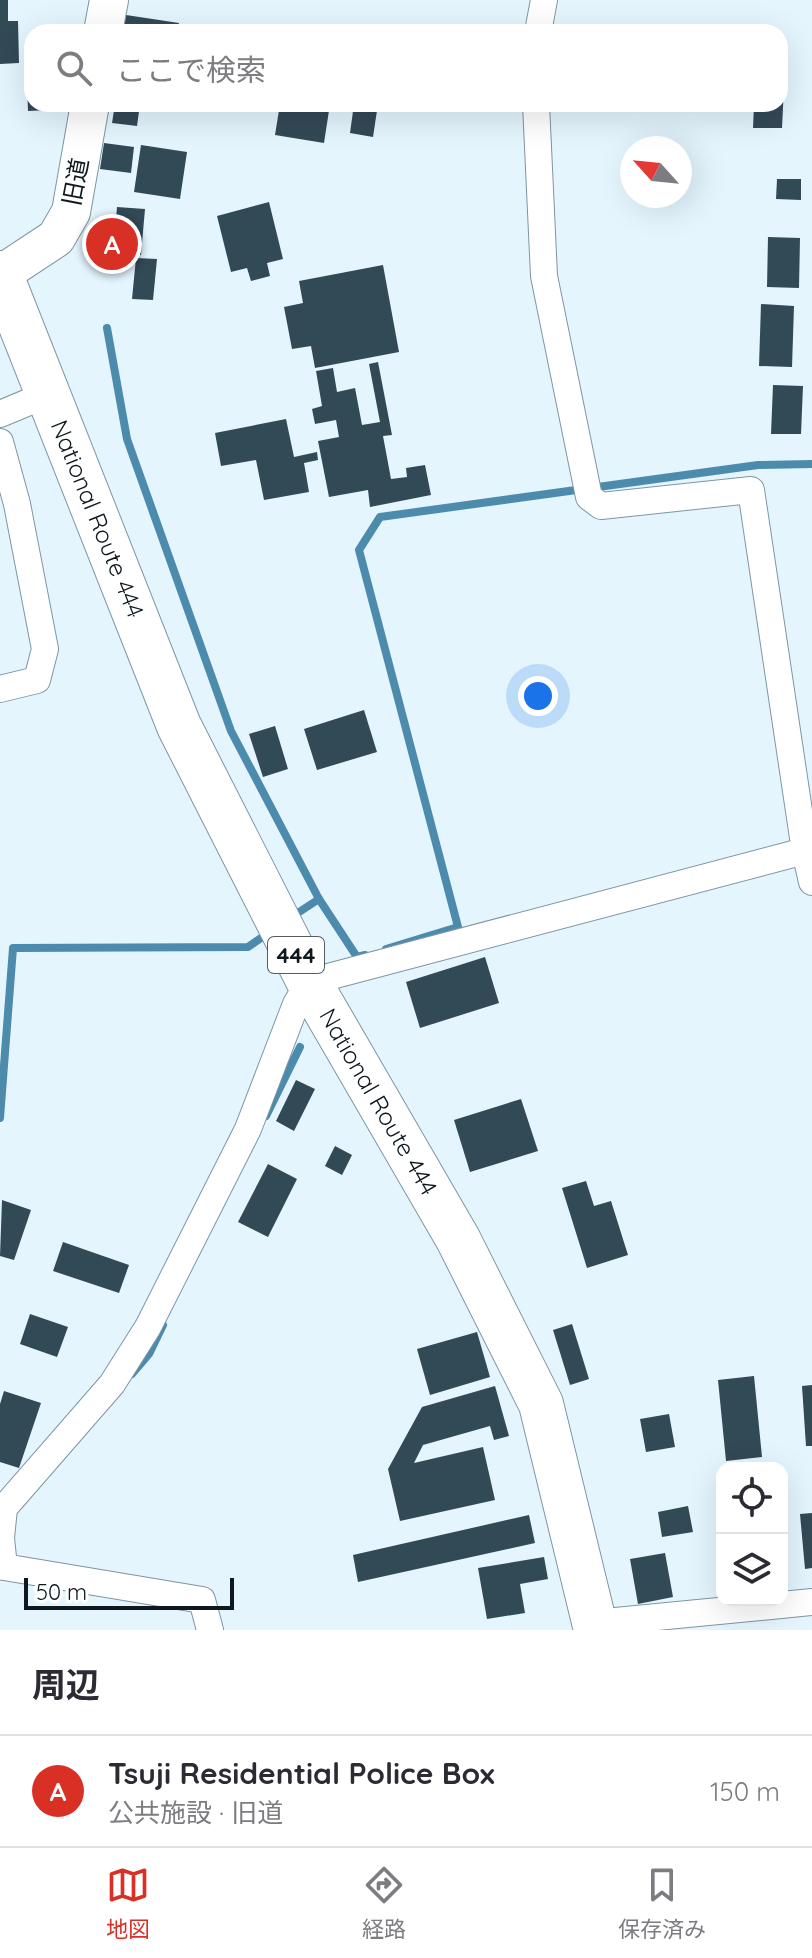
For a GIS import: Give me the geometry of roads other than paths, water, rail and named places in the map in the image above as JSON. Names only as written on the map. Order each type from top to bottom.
[{"type":"highway","name":"National Route 444","points":[[0,274],[179,726],[309,982],[458,1239],[541,1404],[595,1626]]},
{"type":"street","points":[[104,24],[109,0]]},
{"type":"street","points":[[540,24],[544,0]]},
{"type":"street","name":"旧道","points":[[0,274],[56,238],[71,212],[89,112]]},
{"type":"street","points":[[536,112],[544,276],[587,487],[601,506],[751,490],[812,882]]},
{"type":"street","points":[[0,414],[48,394]]},
{"type":"street","points":[[0,442],[17,504],[45,649],[37,680],[0,689]]},
{"type":"street","points":[[210,1630],[202,1600],[4,1567],[2,1508],[112,1384],[148,1327],[248,1129],[296,1004],[309,982],[808,850]]},
{"type":"street","points":[[595,1626],[812,1602]]},
{"type":"waterway","points":[[107,328],[127,439],[231,731],[319,899],[357,957],[365,955]]},
{"type":"waterway","points":[[386,949],[458,927],[359,550],[380,517],[758,465],[812,464]]},
{"type":"waterway","points":[[290,918],[319,899]]},
{"type":"waterway","points":[[0,1118],[13,948],[248,947],[268,933]]},
{"type":"waterway","points":[[266,1116],[300,1047]]},
{"type":"waterway","points":[[132,1374],[149,1354],[163,1325]]},
{"type":"place","name":"Tsuji Residential Police Box","points":[[112,244]]}]
